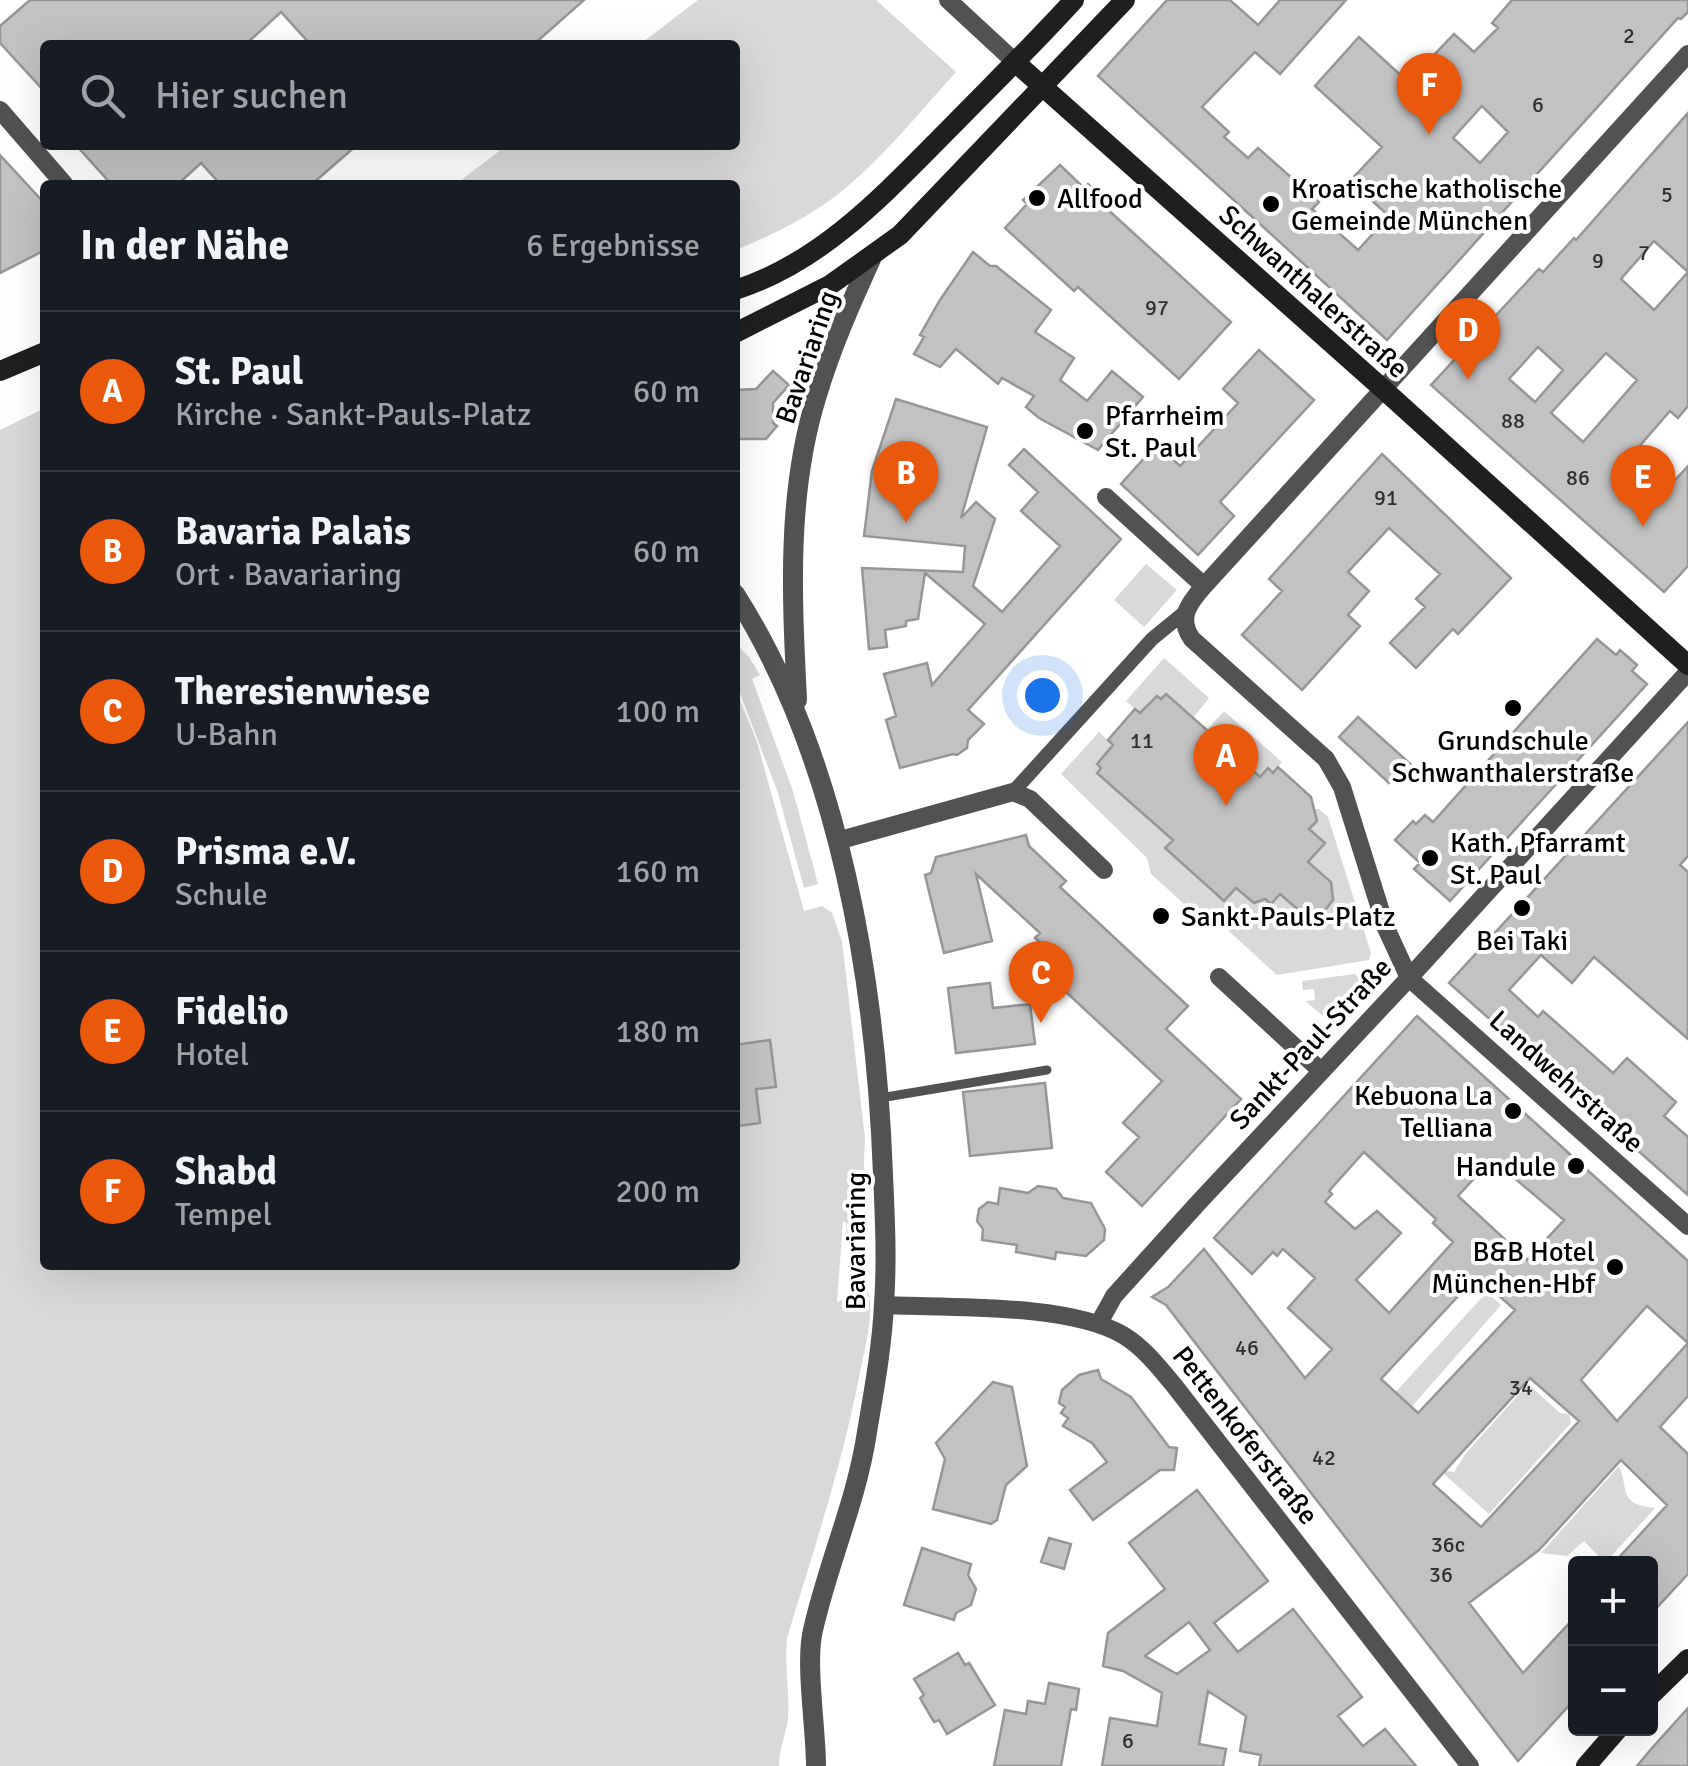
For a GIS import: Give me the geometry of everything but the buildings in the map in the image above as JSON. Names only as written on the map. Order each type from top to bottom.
[{"type":"main road","points":[[740,288],[802,258],[863,214],[1074,0]]},
{"type":"main road","name":"Bavariaring","points":[[871,259],[900,236],[1124,0]]},
{"type":"main road","name":"Schwanthalerstraße","points":[[1015,62],[1383,388],[1688,668]]},
{"type":"main road","points":[[740,332],[871,259]]},
{"type":"main road","points":[[0,371],[40,354]]},
{"type":"main road","points":[[1658,1688],[1688,1659]]},
{"type":"main road","points":[[1586,1766],[1613,1736]]},
{"type":"street","name":"Schwanthalerstraße","points":[[948,0],[1015,62]]},
{"type":"street","points":[[836,841],[1013,792],[1152,639],[1185,612],[1204,586],[1688,54]]},
{"type":"street","points":[[0,110],[61,180]]},
{"type":"street","name":"Bavariaring","points":[[798,718],[792,606],[798,484],[816,397],[871,259]]},
{"type":"street","points":[[1106,497],[1204,586]]},
{"type":"street","name":"Bavariaring","points":[[740,602],[774,660],[798,718],[836,841],[865,972],[880,1098],[884,1305],[866,1438],[846,1523],[812,1634],[821,1763]]},
{"type":"street","points":[[1185,612],[1186,631],[1192,639],[1313,745],[1336,773],[1386,928],[1409,978]]},
{"type":"street","name":"Sankt-Paul-Straße","points":[[1099,1323],[1114,1296],[1409,978],[1688,668]]},
{"type":"street","points":[[1013,792],[1030,799],[1104,870]]},
{"type":"street","points":[[1219,976],[1320,1070]]},
{"type":"street","name":"Landwehrstraße","points":[[1409,978],[1688,1226]]},
{"type":"street","name":"Pettenkoferstraße","points":[[884,1305],[1034,1314],[1099,1323],[1126,1337],[1173,1384],[1470,1766]]},
{"type":"lane","points":[[880,1098],[1046,1070]]},
{"type":"shaded area","points":[[698,0],[876,0],[956,72],[884,152],[837,195],[788,226],[740,248],[740,180],[462,180],[500,150],[740,150],[740,40],[646,40]]},
{"type":"shaded area","points":[[40,410],[40,1270],[740,1270],[740,700],[757,742],[804,911],[822,906],[832,913],[842,941],[865,1138],[861,1244],[852,1249],[847,1243],[843,1221],[837,1303],[857,1287],[868,1290],[869,1329],[837,1470],[787,1638],[788,1719],[779,1766],[0,1766],[0,430]]},
{"type":"shaded area","points":[[1146,564],[1177,590],[1144,627],[1114,600]]},
{"type":"shaded area","points":[[740,648],[760,675],[752,679],[793,791],[818,884],[804,888],[778,793],[740,693]]},
{"type":"shaded area","points":[[1164,658],[1209,698],[1193,718],[1157,696],[1141,714],[1126,701]]},
{"type":"shaded area","points":[[1224,711],[1282,762],[1273,773],[1267,768],[1256,782],[1207,730]]},
{"type":"shaded area","points":[[1099,732],[1113,745],[1097,763],[1101,768],[1097,773],[1158,827],[1177,835],[1165,848],[1224,900],[1236,887],[1265,899],[1280,894],[1303,914],[1322,914],[1333,900],[1331,882],[1308,862],[1309,829],[1317,820],[1314,809],[1319,809],[1328,817],[1371,953],[1369,960],[1277,975],[1221,924],[1204,922],[1151,874],[1147,858],[1061,774]]},
{"type":"shaded area","points":[[1355,974],[1368,986],[1334,1025],[1305,1001],[1315,1000],[1314,989],[1303,990],[1302,981]]},
{"type":"shaded area","points":[[1487,1292],[1501,1305],[1401,1419],[1371,1419]]},
{"type":"shaded area","points":[[1528,1384],[1560,1413],[1569,1414],[1571,1423],[1489,1514],[1427,1459],[1454,1472],[1466,1453]]},
{"type":"shaded area","points":[[1619,1466],[1630,1499],[1655,1508],[1611,1556],[1598,1556],[1584,1541],[1567,1556],[1541,1553]]},
{"type":"place","name":"Shabd","points":[[1429,135]]},
{"type":"place","name":"Allfood","points":[[1037,198]]},
{"type":"place","name":"Kroatische katholische Gemeinde München","points":[[1271,204]]},
{"type":"place","name":"Prisma e.V.","points":[[1468,380]]},
{"type":"place","name":"Pfarrheim St. Paul","points":[[1085,431]]},
{"type":"place","name":"Bavaria Palais","points":[[906,523]]},
{"type":"place","name":"Fidelio","points":[[1643,527]]},
{"type":"place","name":"Grundschule Schwanthalerstraße","points":[[1513,708]]},
{"type":"place","name":"St. Paul","points":[[1226,806]]},
{"type":"place","name":"Kath. Pfarramt St. Paul","points":[[1430,858]]},
{"type":"place","name":"Bei Taki","points":[[1522,908]]},
{"type":"place","name":"Sankt-Pauls-Platz","points":[[1161,916]]},
{"type":"place","name":"Theresienwiese","points":[[1041,1023]]},
{"type":"place","name":"Kebuona La Telliana","points":[[1513,1111]]},
{"type":"place","name":"Handule","points":[[1576,1166]]},
{"type":"place","name":"B&B Hotel München-Hbf","points":[[1615,1267]]}]
